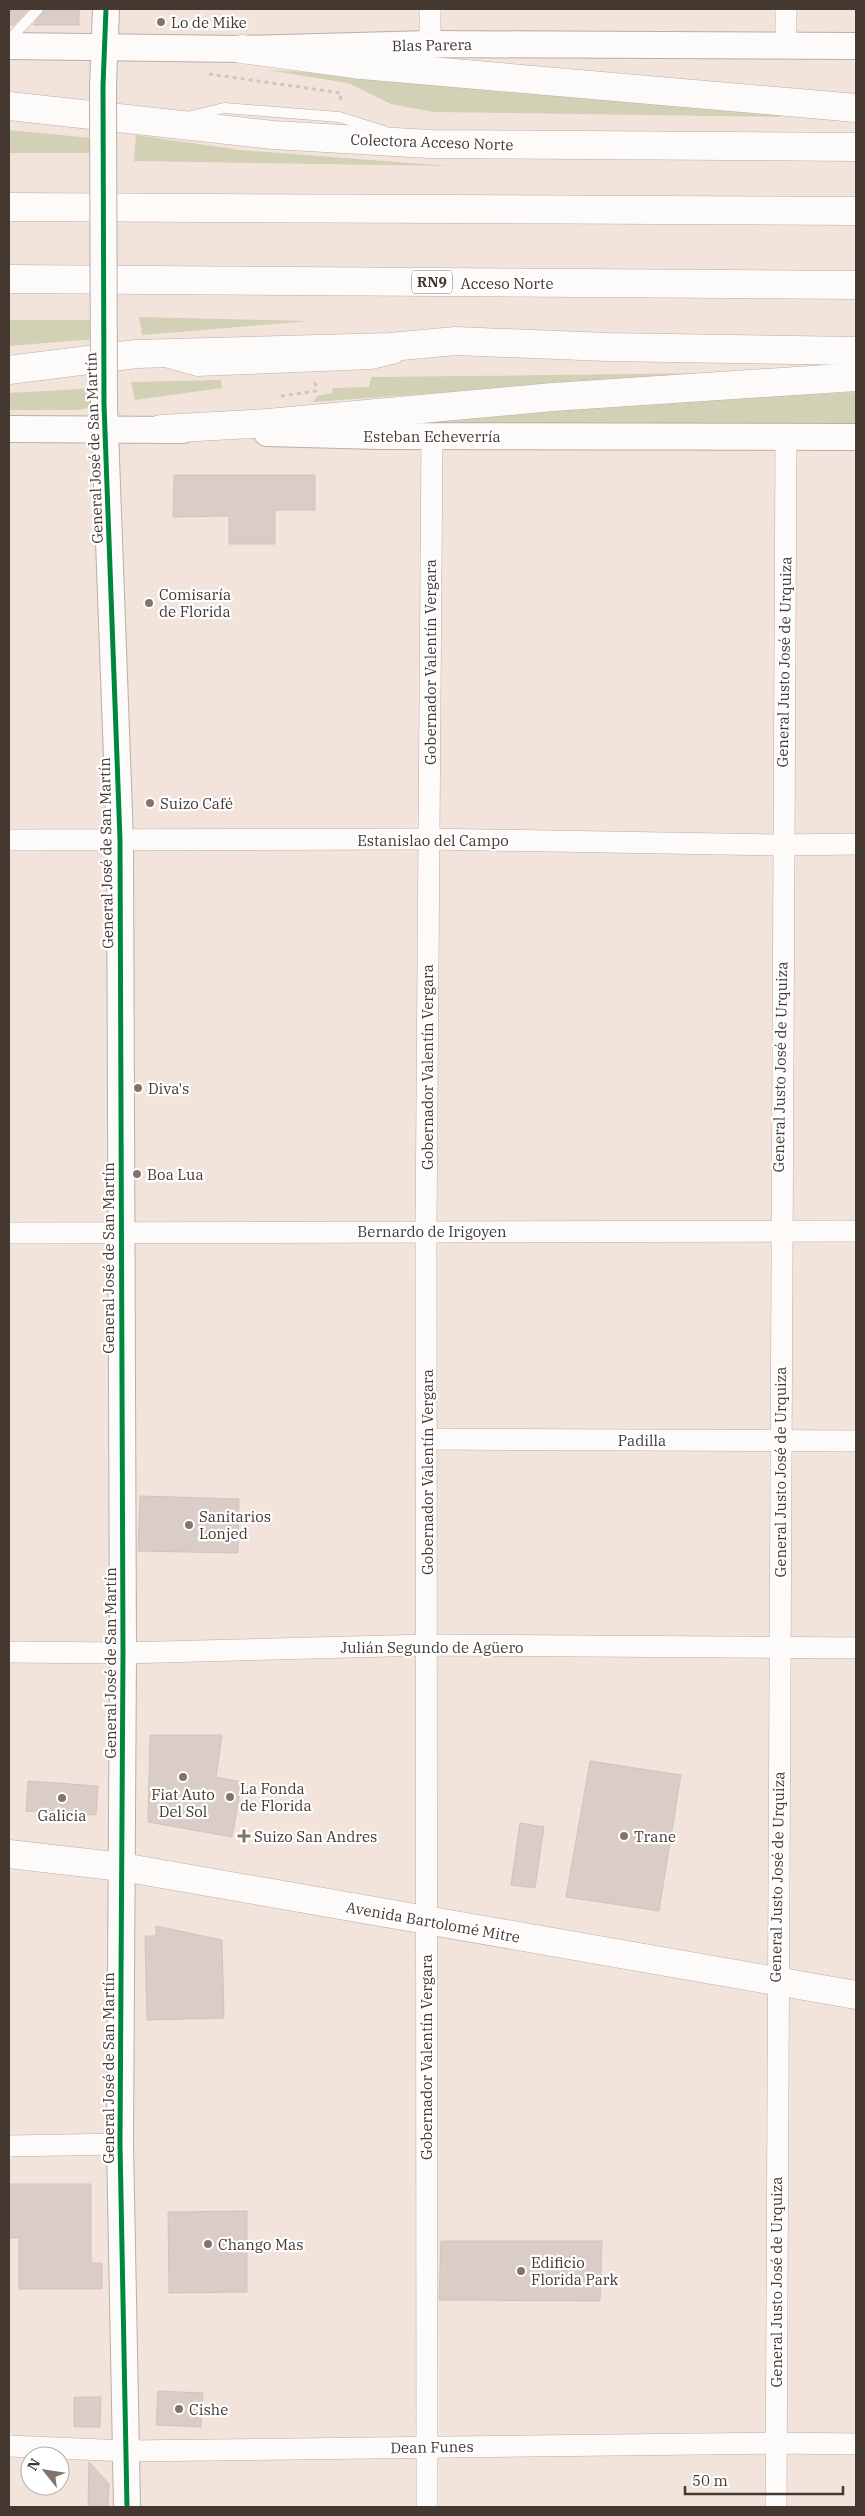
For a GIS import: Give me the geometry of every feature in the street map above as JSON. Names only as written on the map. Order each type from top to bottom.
[{"type":"main road","points":[[241,49],[362,65],[856,108]]},
{"type":"main road","name":"Colectora Acceso Norte","points":[[9,106],[273,135],[430,144],[856,147]]},
{"type":"main road","points":[[9,207],[856,211]]},
{"type":"main road","name":"Acceso Norte","points":[[9,279],[856,284]]},
{"type":"main road","points":[[9,370],[136,354],[390,346],[456,341],[607,347],[856,351]]},
{"type":"main road","points":[[161,430],[268,423],[562,396],[856,377]]},
{"type":"main road","name":"Avenida Bartolomé Mitre","points":[[9,1854],[122,1867],[856,1995]]},
{"type":"street","name":"General José de San Martín","points":[[106,9],[104,86],[106,417],[120,840],[123,1653],[120,2144],[127,2507]]},
{"type":"street","points":[[430,9],[430,44]]},
{"type":"street","points":[[786,9],[786,46]]},
{"type":"street","name":"Blas Parera","points":[[9,46],[241,49],[430,44],[856,46]]},
{"type":"street","name":"Esteban Echeverría","points":[[9,429],[106,417],[161,430],[432,436],[856,437]]},
{"type":"street","name":"Gobernador Valentín Vergara","points":[[427,2507],[426,1231],[432,436]]},
{"type":"street","name":"General Justo José de Urquiza","points":[[776,2507],[779,1231],[786,437]]},
{"type":"street","name":"Estanislao del Campo","points":[[9,840],[429,839],[782,845],[856,844]]},
{"type":"street","name":"Bernardo de Irigoyen","points":[[9,1232],[856,1231]]},
{"type":"street","name":"Padilla","points":[[427,1439],[856,1441]]},
{"type":"street","name":"Julián Segundo de Agüero","points":[[9,1652],[123,1653],[427,1645],[856,1648]]},
{"type":"street","points":[[9,2146],[120,2144]]},
{"type":"street","name":"Dean Funes","points":[[9,2446],[127,2451],[428,2446],[856,2444]]},
{"type":"lane","points":[[9,40],[38,9]]},
{"type":"shaded area","points":[[267,70],[398,77],[766,108],[781,117],[434,112],[391,104],[348,83]]},
{"type":"shaded area","points":[[9,130],[91,138],[93,153],[9,153]]},
{"type":"shaded area","points":[[136,135],[240,150],[448,166],[134,161]]},
{"type":"shaded area","points":[[139,317],[310,321],[142,335]]},
{"type":"shaded area","points":[[9,320],[95,320],[94,339],[9,346]]},
{"type":"shaded area","points":[[715,373],[313,402],[317,396],[332,393],[333,388],[369,387],[371,377]]},
{"type":"shaded area","points":[[221,380],[222,388],[135,400],[131,382]]},
{"type":"shaded area","points":[[96,388],[97,401],[89,408],[77,410],[9,410],[9,393]]},
{"type":"shaded area","points":[[856,392],[856,429],[382,428],[486,412]]},
{"type":"building","points":[[9,9],[29,9],[14,25],[9,25]]},
{"type":"building","points":[[45,9],[79,9],[79,25],[33,25]]},
{"type":"building","points":[[174,475],[315,475],[315,510],[275,510],[275,544],[229,544],[229,516],[173,517]]},
{"type":"building","name":"Sanitarios Lonjed","points":[[140,1496],[239,1499],[238,1553],[138,1551]]},
{"type":"building","name":"Fiat Auto Del Sol","points":[[150,1735],[222,1735],[216,1777],[242,1782],[232,1837],[148,1822]]},
{"type":"building","name":"Trane","points":[[590,1761],[681,1775],[659,1911],[566,1897]]},
{"type":"building","name":"Galicia","points":[[28,1781],[98,1786],[96,1815],[26,1811]]},
{"type":"building","points":[[520,1823],[544,1827],[535,1888],[511,1885]]},
{"type":"building","points":[[156,1926],[222,1940],[224,2018],[147,2020],[145,1936],[156,1936]]},
{"type":"building","points":[[10,2184],[91,2184],[91,2263],[102,2263],[102,2289],[19,2289],[19,2238],[10,2238]]},
{"type":"building","name":"Chango Mas","points":[[247,2211],[247,2292],[169,2293],[168,2212]]},
{"type":"building","name":"Edificio Florida Park","points":[[441,2241],[602,2241],[600,2301],[439,2300]]},
{"type":"building","name":"Cishe","points":[[158,2391],[203,2393],[201,2427],[156,2425]]},
{"type":"building","points":[[74,2397],[101,2397],[100,2427],[74,2427]]},
{"type":"building","points":[[89,2462],[109,2484],[108,2507],[88,2507]]},
{"type":"cycle path","points":[[106,9],[103,86],[104,404],[120,840],[123,1653],[120,2144],[127,2507]]},
{"type":"place","name":"Lo de Mike","points":[[161,22]]},
{"type":"place","name":"Comisaría de Florida","points":[[149,603]]},
{"type":"place","name":"Suizo Café","points":[[150,803]]},
{"type":"place","name":"Diva's","points":[[138,1088]]},
{"type":"place","name":"Boa Lua","points":[[137,1174]]},
{"type":"place","name":"Sanitarios Lonjed","points":[[189,1525]]},
{"type":"place","name":"Fiat Auto Del Sol","points":[[183,1777]]},
{"type":"place","name":"La Fonda de Florida","points":[[230,1797]]},
{"type":"place","name":"Galicia","points":[[62,1798]]},
{"type":"place","name":"Suizo San Andres","points":[[244,1836]]},
{"type":"place","name":"Trane","points":[[624,1836]]},
{"type":"place","name":"Chango Mas","points":[[208,2244]]},
{"type":"place","name":"Edificio Florida Park","points":[[521,2271]]},
{"type":"place","name":"Cishe","points":[[179,2409]]}]
